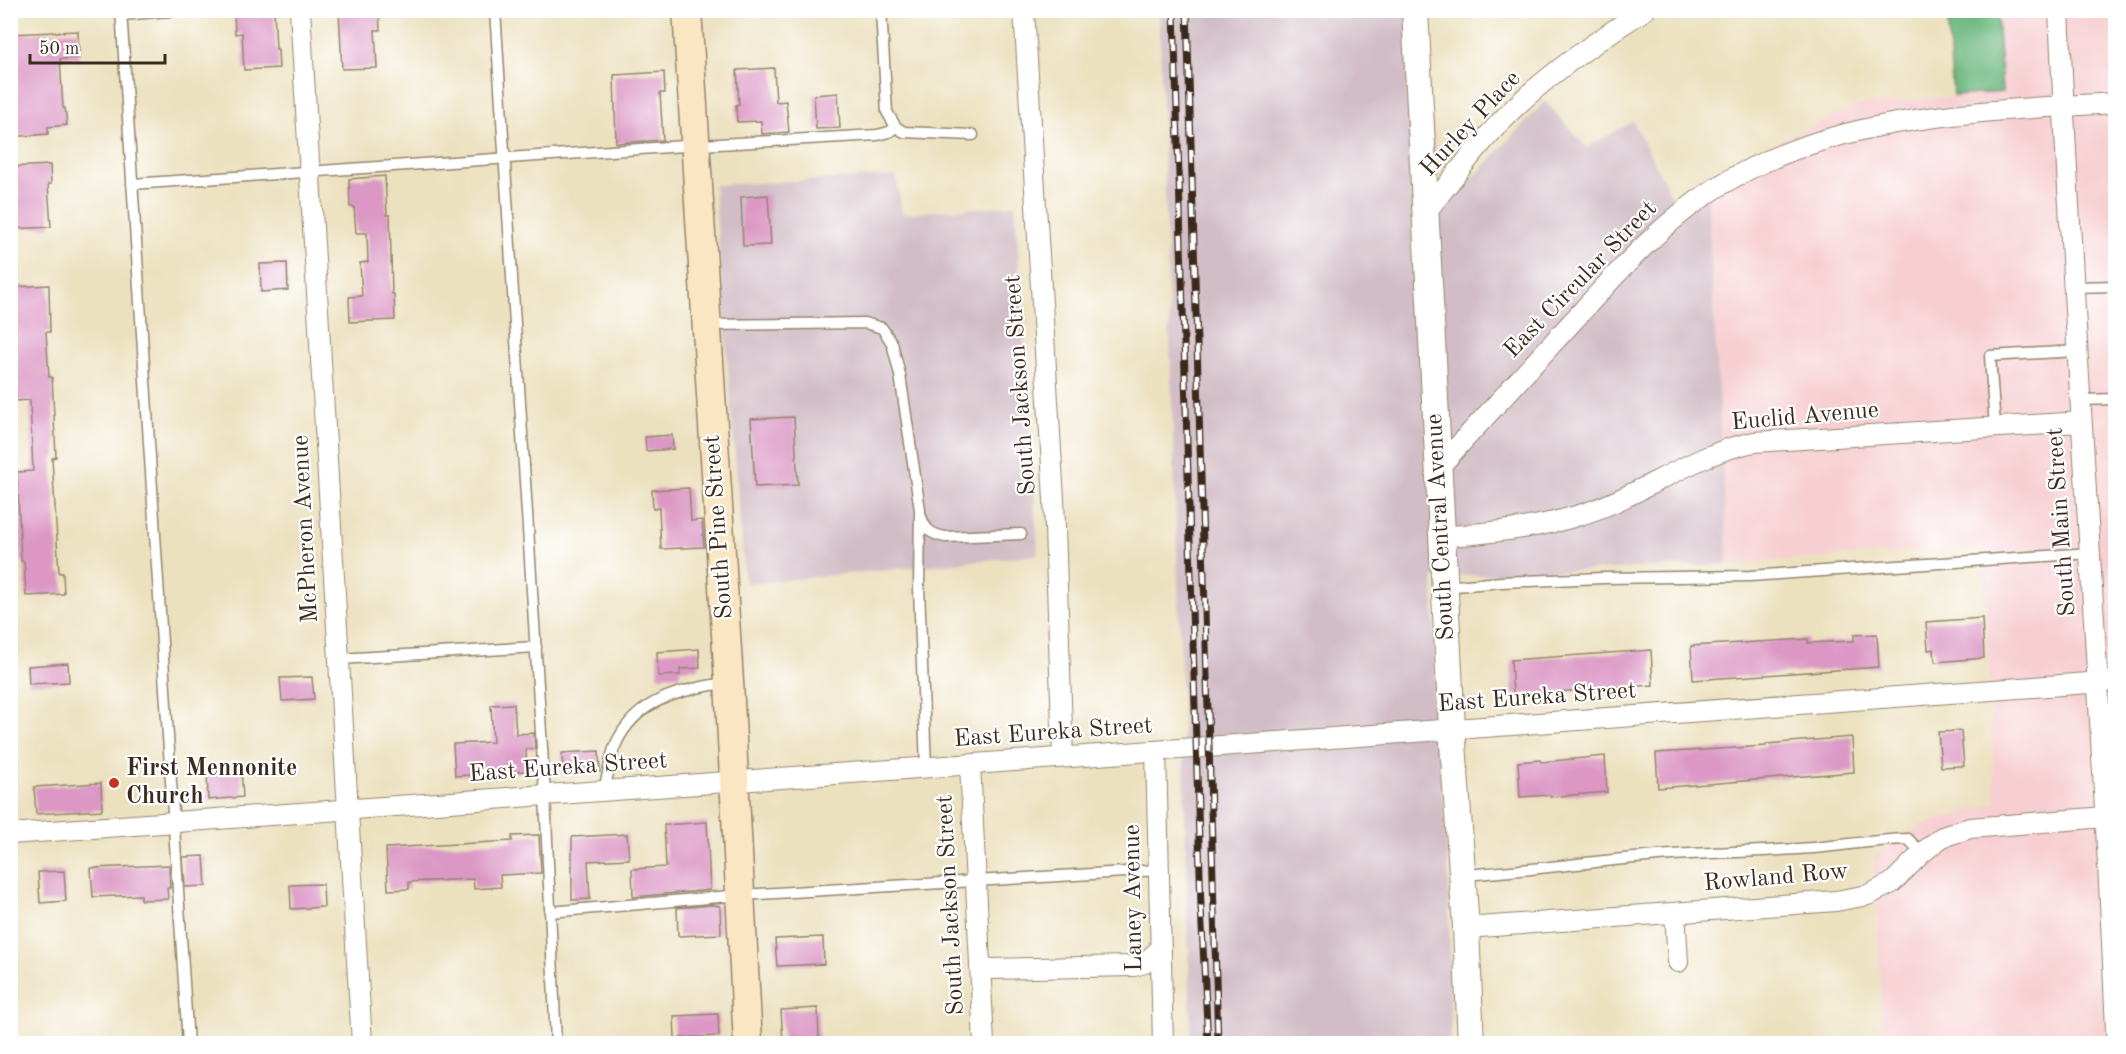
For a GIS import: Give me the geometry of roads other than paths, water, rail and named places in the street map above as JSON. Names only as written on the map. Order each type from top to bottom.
[{"type":"main road","name":"South Pine Street","points":[[687,10],[735,781],[748,1044]]},
{"type":"street","name":"McPheron Avenue","points":[[300,10],[362,1044]]},
{"type":"street","name":"South Jackson Street","points":[[1023,10],[1053,487],[1063,758]]},
{"type":"street","name":"South Central Avenue","points":[[1416,10],[1444,587],[1466,928],[1471,1044]]},
{"type":"street","name":"Hurley Place","points":[[1426,212],[1471,156],[1513,110],[1599,39],[1645,10]]},
{"type":"street","name":"South Main Street","points":[[2060,10],[2077,351],[2090,553],[2107,682],[2105,818],[2115,1030]]},
{"type":"street","name":"East Circular Street","points":[[1438,467],[1632,256],[1673,219],[1716,188],[1774,158],[1845,134],[1902,122],[1954,115],[2115,103]]},
{"type":"street","name":"Euclid Avenue","points":[[1442,537],[1525,528],[1587,513],[1707,455],[1754,442],[2081,422]]},
{"type":"street","name":"East Eureka Street","points":[[10,834],[2107,682]]},
{"type":"street","name":"Laney Avenue","points":[[1156,751],[1163,1044]]},
{"type":"street","name":"South Jackson Street","points":[[969,765],[984,1044]]},
{"type":"street","name":"Rowland Row","points":[[1466,928],[1836,901],[1868,895],[1892,883],[1942,837],[1970,828],[2105,818]]},
{"type":"street","points":[[1675,913],[1678,962]]},
{"type":"street","points":[[980,965],[989,969],[1134,966],[1145,963],[1161,948]]},
{"type":"lane","points":[[181,10],[121,13],[188,1044]]},
{"type":"lane","points":[[495,10],[545,795],[556,1044]]},
{"type":"lane","points":[[881,10],[888,112],[896,127],[904,132],[973,135]]},
{"type":"lane","points":[[132,184],[878,135],[896,127]]},
{"type":"lane","points":[[2074,287],[2115,286]]},
{"type":"lane","points":[[706,325],[865,323],[882,327],[892,343],[900,375],[924,527],[933,534],[945,537],[1021,534]]},
{"type":"lane","points":[[1995,427],[1990,356],[2077,351]]},
{"type":"lane","points":[[2080,400],[2115,399]]},
{"type":"lane","points":[[920,510],[919,588],[926,767]]},
{"type":"lane","points":[[1444,587],[1604,578],[1750,576],[2090,553]]},
{"type":"lane","points":[[339,659],[536,647]]},
{"type":"lane","points":[[603,791],[615,746],[627,727],[642,711],[657,700],[673,693],[689,688],[729,682]]},
{"type":"lane","points":[[1462,875],[1512,872],[1660,855],[1815,847],[1894,839],[1908,839],[1922,853]]},
{"type":"lane","points":[[550,912],[741,895],[1159,870]]},
{"type":"railway","points":[[1174,10],[1201,907],[1208,1044]]},
{"type":"railway","points":[[1187,10],[1218,1044]]},
{"type":"place","name":"First Mennonite Church","points":[[114,783]]}]
